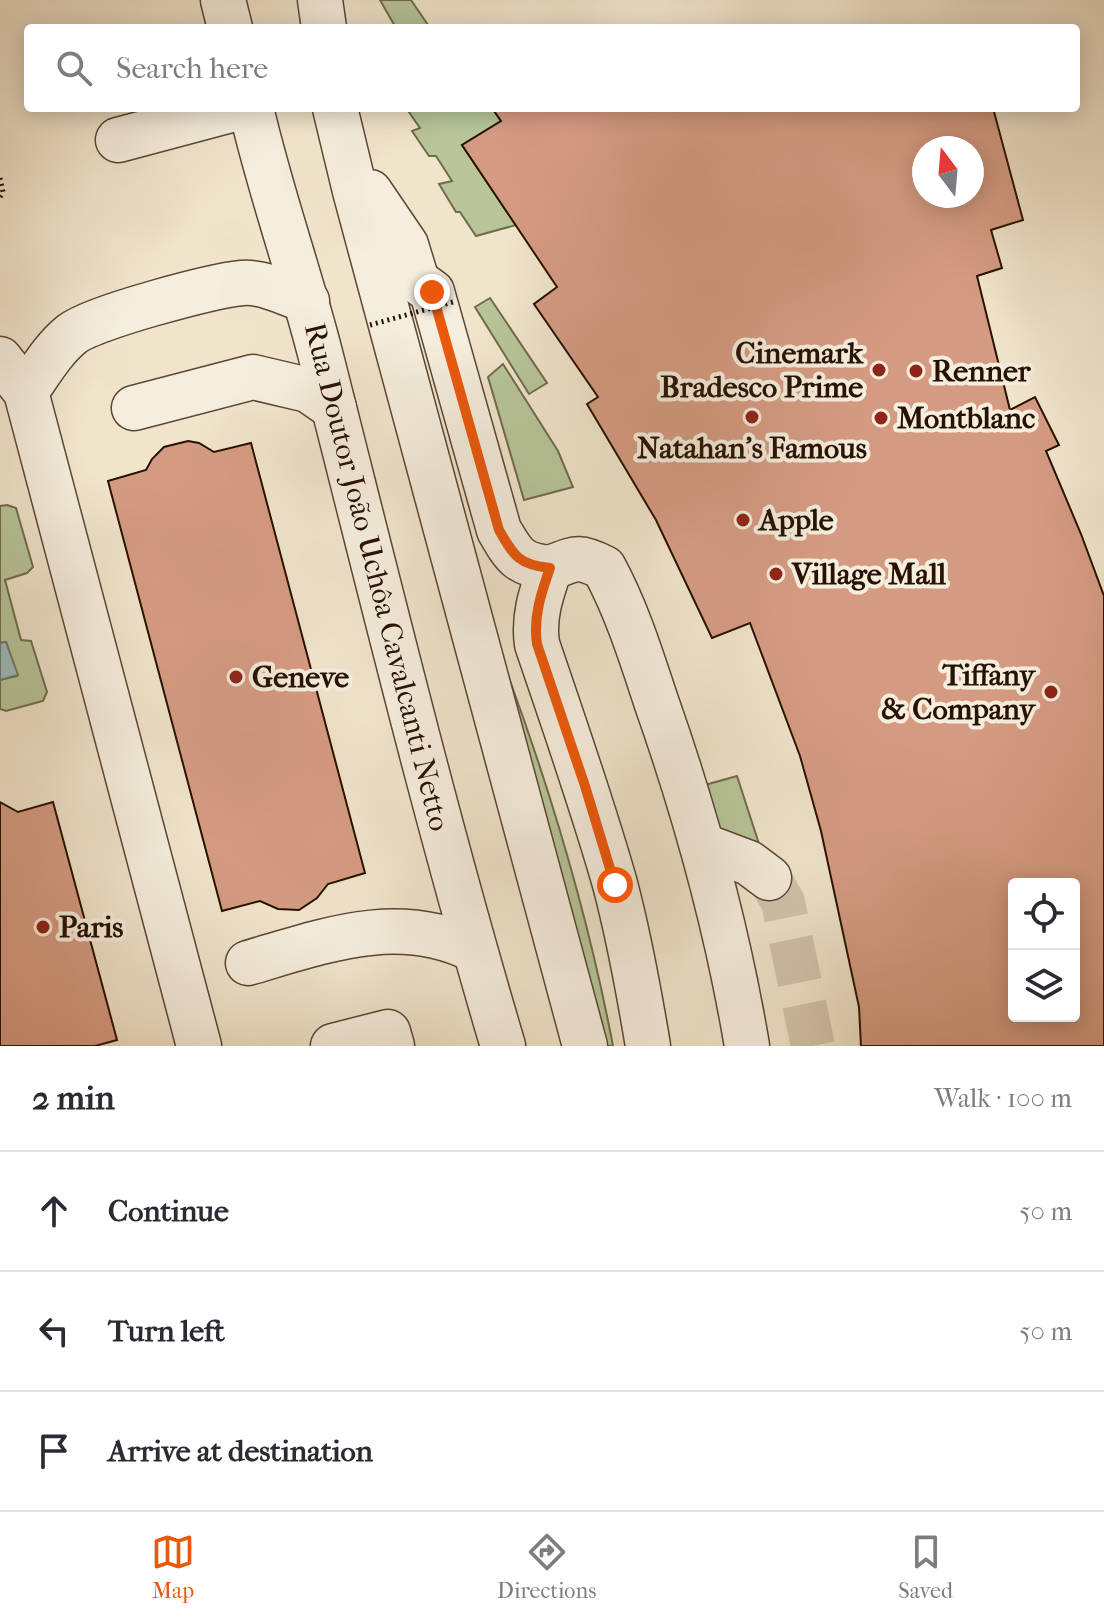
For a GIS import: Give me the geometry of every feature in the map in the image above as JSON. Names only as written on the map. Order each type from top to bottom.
[{"type":"street","points":[[223,0],[229,24]]},
{"type":"street","points":[[320,0],[323,24]]},
{"type":"street","points":[[118,140],[223,112]]},
{"type":"street","name":"Rua Doutor João Uchôa Cavalcanti Netto","points":[[252,112],[261,153],[307,301],[440,827],[503,1046]]},
{"type":"street","points":[[336,112],[585,1046]]},
{"type":"street","points":[[355,191],[370,192],[406,245],[417,281],[432,292],[499,530],[514,555],[530,566],[550,568],[585,558],[604,568],[644,666],[704,846],[727,941],[747,1046]]},
{"type":"street","points":[[199,1046],[13,375],[55,352],[72,334],[91,323],[198,292],[245,282],[307,301]]},
{"type":"street","points":[[134,408],[253,377],[308,390],[334,408]]},
{"type":"street","points":[[550,568],[536,615],[534,627],[537,644],[615,885],[635,969],[648,1046]]},
{"type":"street","points":[[704,846],[749,863],[769,878]]},
{"type":"street","points":[[248,963],[332,938],[369,933],[413,931],[449,937],[474,950]]},
{"type":"street","points":[[333,1046],[388,1032],[392,1046]]},
{"type":"path","points":[[0,178],[3,192],[0,197]]},
{"type":"path","points":[[370,325],[453,302]]},
{"type":"green space","points":[[380,0],[411,0],[427,24],[394,24]]},
{"type":"green space","points":[[409,112],[495,112],[501,121],[462,145],[516,225],[476,236],[439,184],[452,181],[436,156],[429,156],[412,131],[420,128]]},
{"type":"green space","points":[[490,298],[547,383],[529,394],[475,307]]},
{"type":"green space","points":[[503,364],[558,451],[573,487],[524,500],[488,377]]},
{"type":"green space","points":[[0,506],[16,508],[33,567],[27,573],[5,580],[21,640],[31,641],[47,692],[43,701],[6,711],[0,709],[0,680],[17,676],[6,642],[0,643]]},
{"type":"green space","points":[[509,678],[568,860],[593,952],[613,1046],[600,1046],[500,682]]},
{"type":"green space","points":[[737,776],[759,844],[721,831],[705,785]]},
{"type":"water","points":[[6,642],[18,675],[0,680],[0,643]]},
{"type":"building","name":"Village Mall","points":[[495,112],[994,112],[1023,220],[991,230],[1002,268],[977,276],[1010,410],[1035,397],[1059,445],[1046,451],[1104,596],[1104,1046],[861,1046],[859,1007],[821,831],[800,756],[750,623],[712,638],[656,520],[587,404],[598,397],[534,304],[557,287],[462,145],[501,121]]},
{"type":"building","name":"Geneve","points":[[188,441],[199,443],[214,452],[251,443],[365,873],[328,884],[317,898],[299,910],[278,909],[260,901],[222,911],[108,481],[146,470],[164,447]]},
{"type":"building","name":"Paris","points":[[0,802],[18,812],[53,802],[117,1040],[95,1046],[0,1046]]},
{"type":"tunnel","points":[[769,878],[783,902],[813,1046]]},
{"type":"place","name":"Cinemark Bradesco Prime","points":[[879,370]]},
{"type":"place","name":"Renner","points":[[916,371]]},
{"type":"place","name":"Natahan's Famous","points":[[752,417]]},
{"type":"place","name":"Montblanc","points":[[881,418]]},
{"type":"place","name":"Apple","points":[[743,520]]},
{"type":"place","name":"Village Mall","points":[[776,574]]},
{"type":"place","name":"Geneve","points":[[236,677]]},
{"type":"place","name":"Tiffany & Company","points":[[1051,692]]},
{"type":"place","name":"Paris","points":[[43,927]]},
{"type":"route","points":[[432,292],[499,530],[514,555],[530,566],[550,568],[534,627],[537,644],[615,885]]}]
